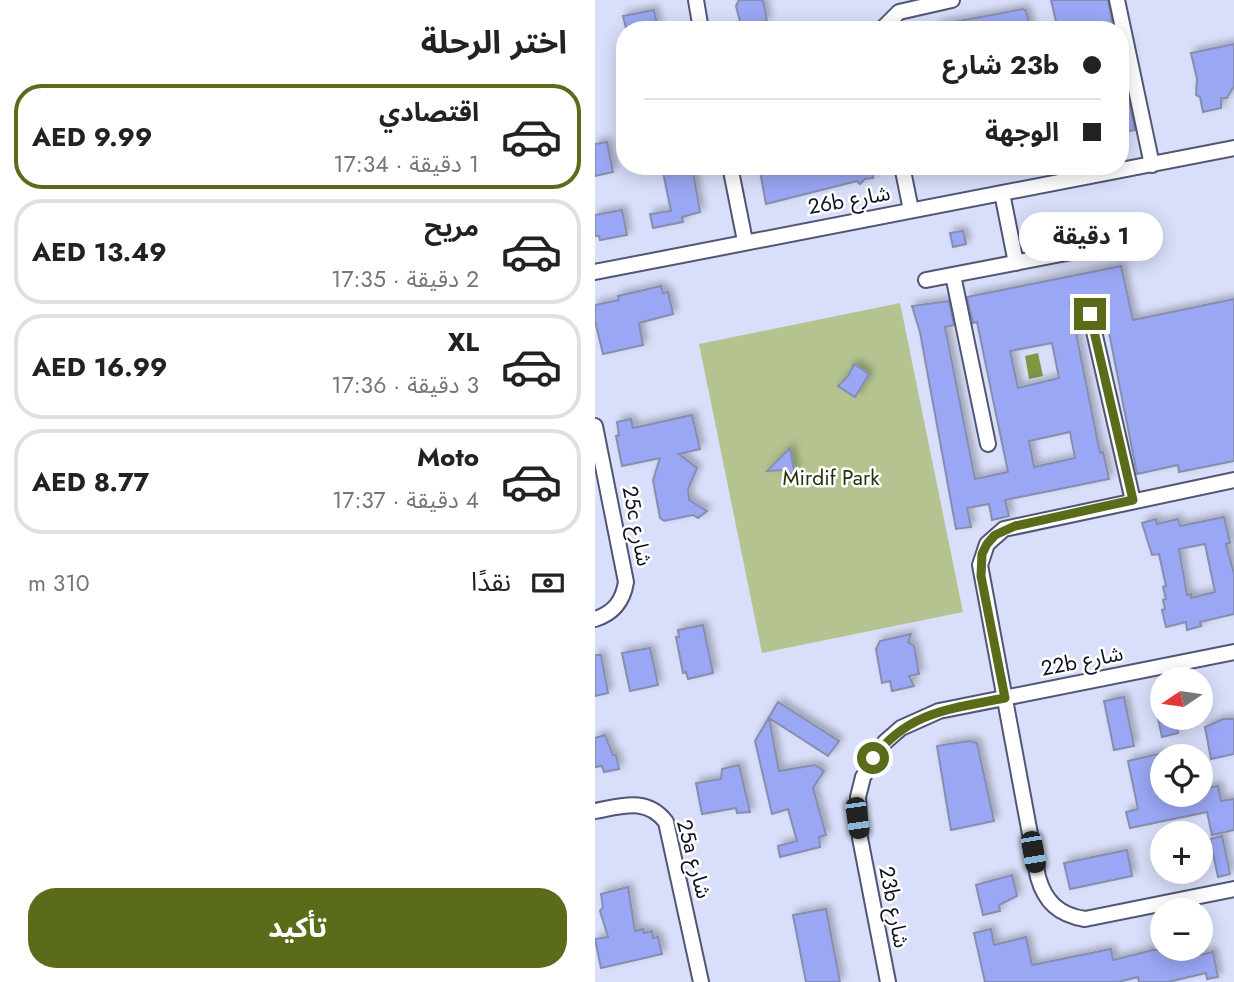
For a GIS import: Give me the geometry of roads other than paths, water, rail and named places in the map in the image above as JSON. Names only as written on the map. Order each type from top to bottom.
[{"type":"street","points":[[696,0],[700,21]]},
{"type":"street","points":[[890,21],[899,12],[952,0]]},
{"type":"street","points":[[1117,0],[1121,21]]},
{"type":"street","points":[[1129,57],[1152,165]]},
{"type":"street","name":"26b شارع","points":[[1129,169],[1234,148]]},
{"type":"street","points":[[732,175],[745,241]]},
{"type":"street","points":[[904,175],[911,210]]},
{"type":"street","name":"26b شارع","points":[[595,272],[1098,175]]},
{"type":"street","points":[[1002,193],[1016,263]]},
{"type":"street","points":[[926,280],[1113,244]]},
{"type":"street","points":[[953,275],[988,444]]},
{"type":"street","points":[[1090,314],[1133,500]]},
{"type":"street","name":"25c شارع","points":[[595,426],[626,582],[620,603],[612,611],[595,619]]},
{"type":"street","points":[[1234,480],[1015,526],[995,535],[987,544],[982,554],[981,576],[1038,877],[1049,902],[1059,911],[1085,919],[1234,889]]},
{"type":"street","name":"22b شارع","points":[[939,711],[1234,652]]},
{"type":"street","name":"23b شارع","points":[[887,982],[860,838],[858,797],[863,777],[885,742],[910,723],[939,711]]},
{"type":"street","name":"25a شارع","points":[[595,811],[641,805],[653,808],[666,822],[701,982]]},
{"type":"park label","name":"Mirdif Park","points":[[831,478]]}]
